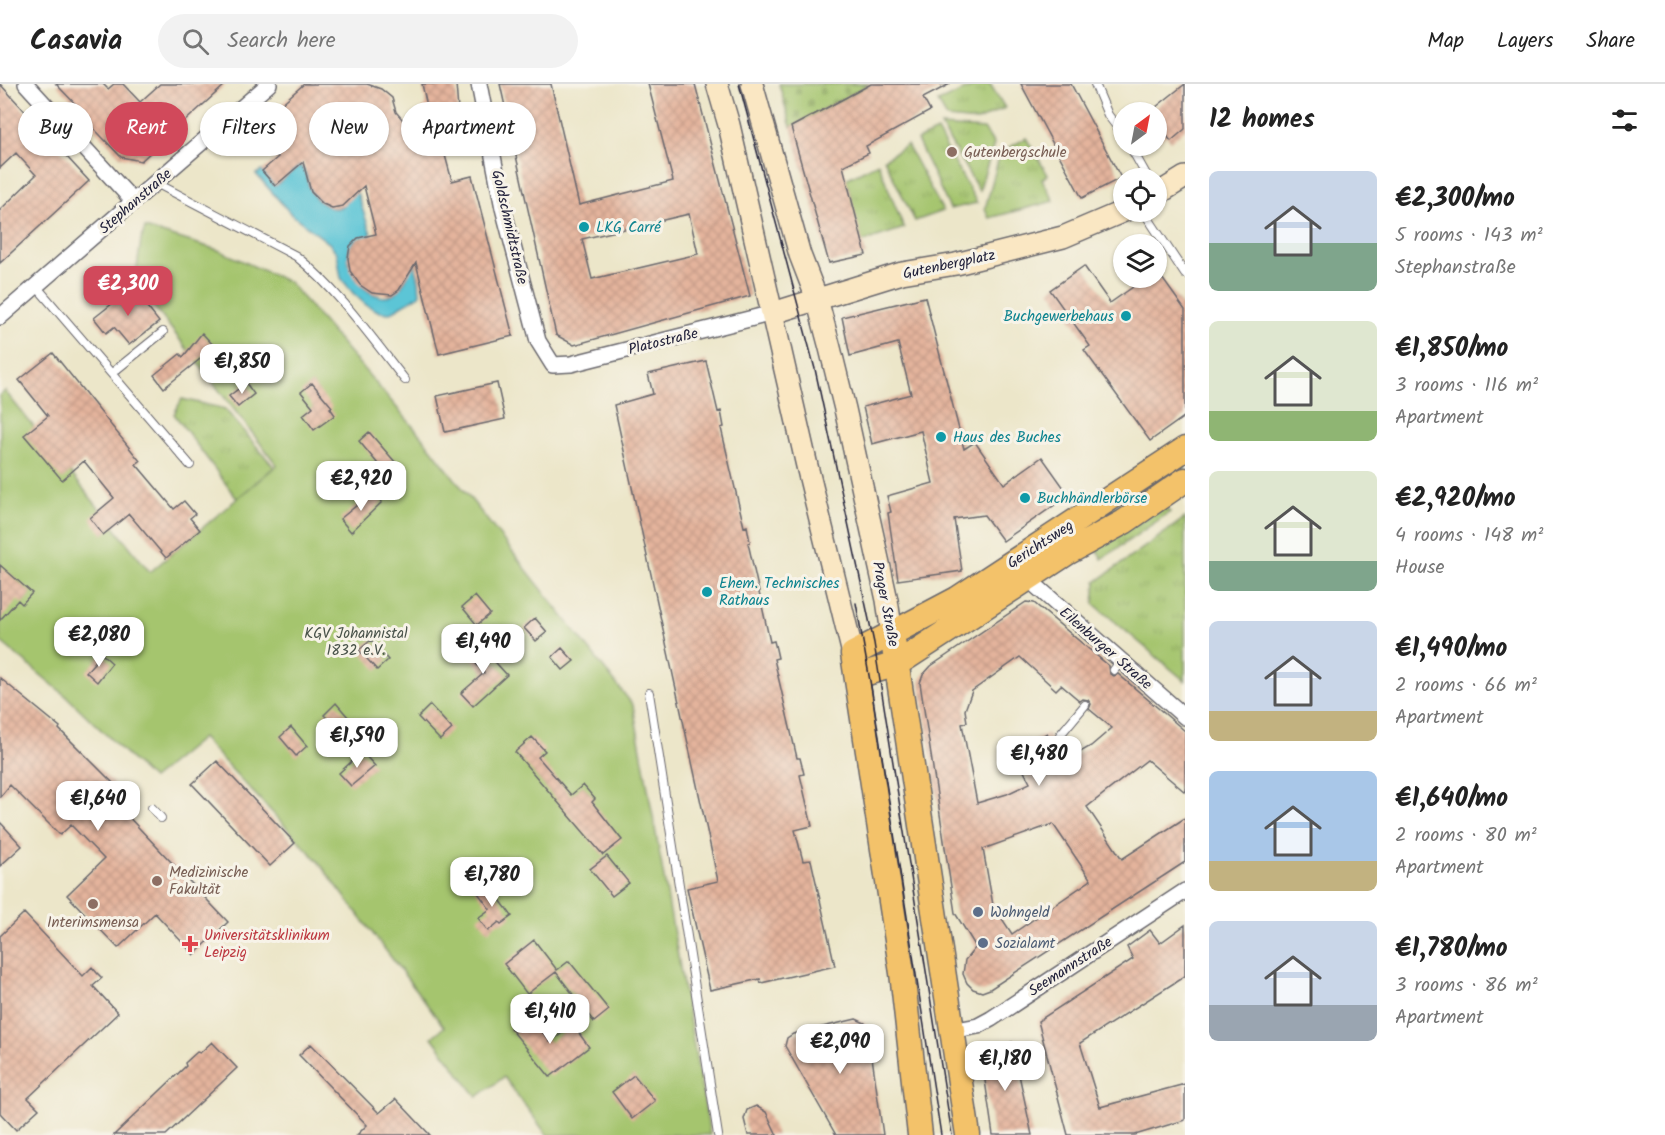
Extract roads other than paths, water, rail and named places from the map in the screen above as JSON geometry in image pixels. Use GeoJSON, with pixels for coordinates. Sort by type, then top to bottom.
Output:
{"type":"FeatureCollection","features":[{"type":"Feature","properties":{"kind":"main road"},"geometry":{"type":"LineString","coordinates":[[717,84],[855,665],[902,973],[920,1135]]}},
{"type":"Feature","properties":{"kind":"main road","name":"Prager Straße"},"geometry":{"type":"LineString","coordinates":[[752,84],[800,255],[817,299],[845,409],[887,600],[968,1135]]}},
{"type":"Feature","properties":{"kind":"main road"},"geometry":{"type":"LineString","coordinates":[[1167,188],[1185,177]]}},
{"type":"Feature","properties":{"kind":"main road","name":"Gutenbergplatz"},"geometry":{"type":"LineString","coordinates":[[773,313],[902,273],[956,264],[1063,237],[1113,216]]}},
{"type":"Feature","properties":{"kind":"main road","name":"Gerichtsweg"},"geometry":{"type":"LineString","coordinates":[[855,665],[897,664],[1185,449]]}},
{"type":"Feature","properties":{"kind":"main road","name":"Gerichtsweg"},"geometry":{"type":"LineString","coordinates":[[855,665],[892,634],[957,599],[1022,569],[1067,553],[1124,522],[1185,480]]}},
{"type":"Feature","properties":{"kind":"street"},"geometry":{"type":"LineString","coordinates":[[26,84],[133,201]]}},
{"type":"Feature","properties":{"kind":"street","name":"Stephanstraße"},"geometry":{"type":"LineString","coordinates":[[0,317],[269,84]]}},
{"type":"Feature","properties":{"kind":"street","name":"Goldschmidtstraße"},"geometry":{"type":"LineString","coordinates":[[479,84],[503,208],[535,330],[538,341],[553,365]]}},
{"type":"Feature","properties":{"kind":"street","name":"Platostraße"},"geometry":{"type":"LineString","coordinates":[[553,365],[571,364],[773,313]]}},
{"type":"Feature","properties":{"kind":"street","name":"Eilenburger Straße"},"geometry":{"type":"LineString","coordinates":[[1022,569],[1117,666],[1185,717]]}},
{"type":"Feature","properties":{"kind":"street","name":"Seemannstraße"},"geometry":{"type":"LineString","coordinates":[[951,1031],[978,1026],[992,1019],[1185,891]]}},
{"type":"Feature","properties":{"kind":"lane"},"geometry":{"type":"LineString","coordinates":[[1095,84],[1113,122]]}},
{"type":"Feature","properties":{"kind":"lane"},"geometry":{"type":"LineString","coordinates":[[156,183],[296,256],[312,270],[363,326],[405,380]]}},
{"type":"Feature","properties":{"kind":"lane"},"geometry":{"type":"LineString","coordinates":[[1151,222],[1185,274]]}},
{"type":"Feature","properties":{"kind":"lane"},"geometry":{"type":"LineString","coordinates":[[36,286],[190,465]]}},
{"type":"Feature","properties":{"kind":"lane"},"geometry":{"type":"LineString","coordinates":[[112,373],[163,332]]}},
{"type":"Feature","properties":{"kind":"lane"},"geometry":{"type":"LineString","coordinates":[[649,693],[718,1135]]}},
{"type":"Feature","properties":{"kind":"lane"},"geometry":{"type":"LineString","coordinates":[[1060,735],[1085,705]]}},
{"type":"Feature","properties":{"kind":"lane"},"geometry":{"type":"LineString","coordinates":[[152,808],[161,818]]}},
{"type":"Feature","properties":{"kind":"water"},"geometry":{"type":"Polygon","coordinates":[[[300,165],[314,195],[322,203],[332,208],[342,207],[346,203],[354,184],[372,237],[354,241],[349,252],[349,263],[360,284],[369,292],[379,296],[389,296],[398,291],[414,262],[420,295],[390,313],[380,312],[366,305],[353,293],[341,278],[337,253],[330,244],[291,214],[256,174],[262,171],[275,186],[300,165]]]}},
{"type":"Feature","properties":{"kind":"tram line"},"geometry":{"type":"LineString","coordinates":[[739,84],[815,369],[874,643],[952,1135]]}},
{"type":"Feature","properties":{"kind":"tram line"},"geometry":{"type":"LineString","coordinates":[[856,603],[941,1135]]}},
{"type":"Feature","properties":{"kind":"place","name":"Gutenbergschule"},"geometry":{"type":"Point","coordinates":[952,152]}},
{"type":"Feature","properties":{"kind":"place","name":"LKG Carré"},"geometry":{"type":"Point","coordinates":[584,227]}},
{"type":"Feature","properties":{"kind":"place","name":"Buchgewerbehaus"},"geometry":{"type":"Point","coordinates":[1126,316]}},
{"type":"Feature","properties":{"kind":"place","name":"Haus des Buches"},"geometry":{"type":"Point","coordinates":[941,437]}},
{"type":"Feature","properties":{"kind":"place","name":"Buchhändlerbörse"},"geometry":{"type":"Point","coordinates":[1025,498]}},
{"type":"Feature","properties":{"kind":"place","name":"Ehem. Technisches Rathaus"},"geometry":{"type":"Point","coordinates":[707,592]}},
{"type":"Feature","properties":{"kind":"place","name":"Medizinische Fakultät"},"geometry":{"type":"Point","coordinates":[157,881]}},
{"type":"Feature","properties":{"kind":"place","name":"Interimsmensa"},"geometry":{"type":"Point","coordinates":[93,904]}},
{"type":"Feature","properties":{"kind":"place","name":"Wohngeld"},"geometry":{"type":"Point","coordinates":[978,912]}},
{"type":"Feature","properties":{"kind":"place","name":"Sozialamt"},"geometry":{"type":"Point","coordinates":[983,943]}},
{"type":"Feature","properties":{"kind":"place","name":"Universitätsklinikum Leipzig"},"geometry":{"type":"Point","coordinates":[190,944]}},
{"type":"Feature","properties":{"kind":"park label","name":"KGV Johannistal 1832 e.V."},"geometry":{"type":"Point","coordinates":[356,642]}}]}
